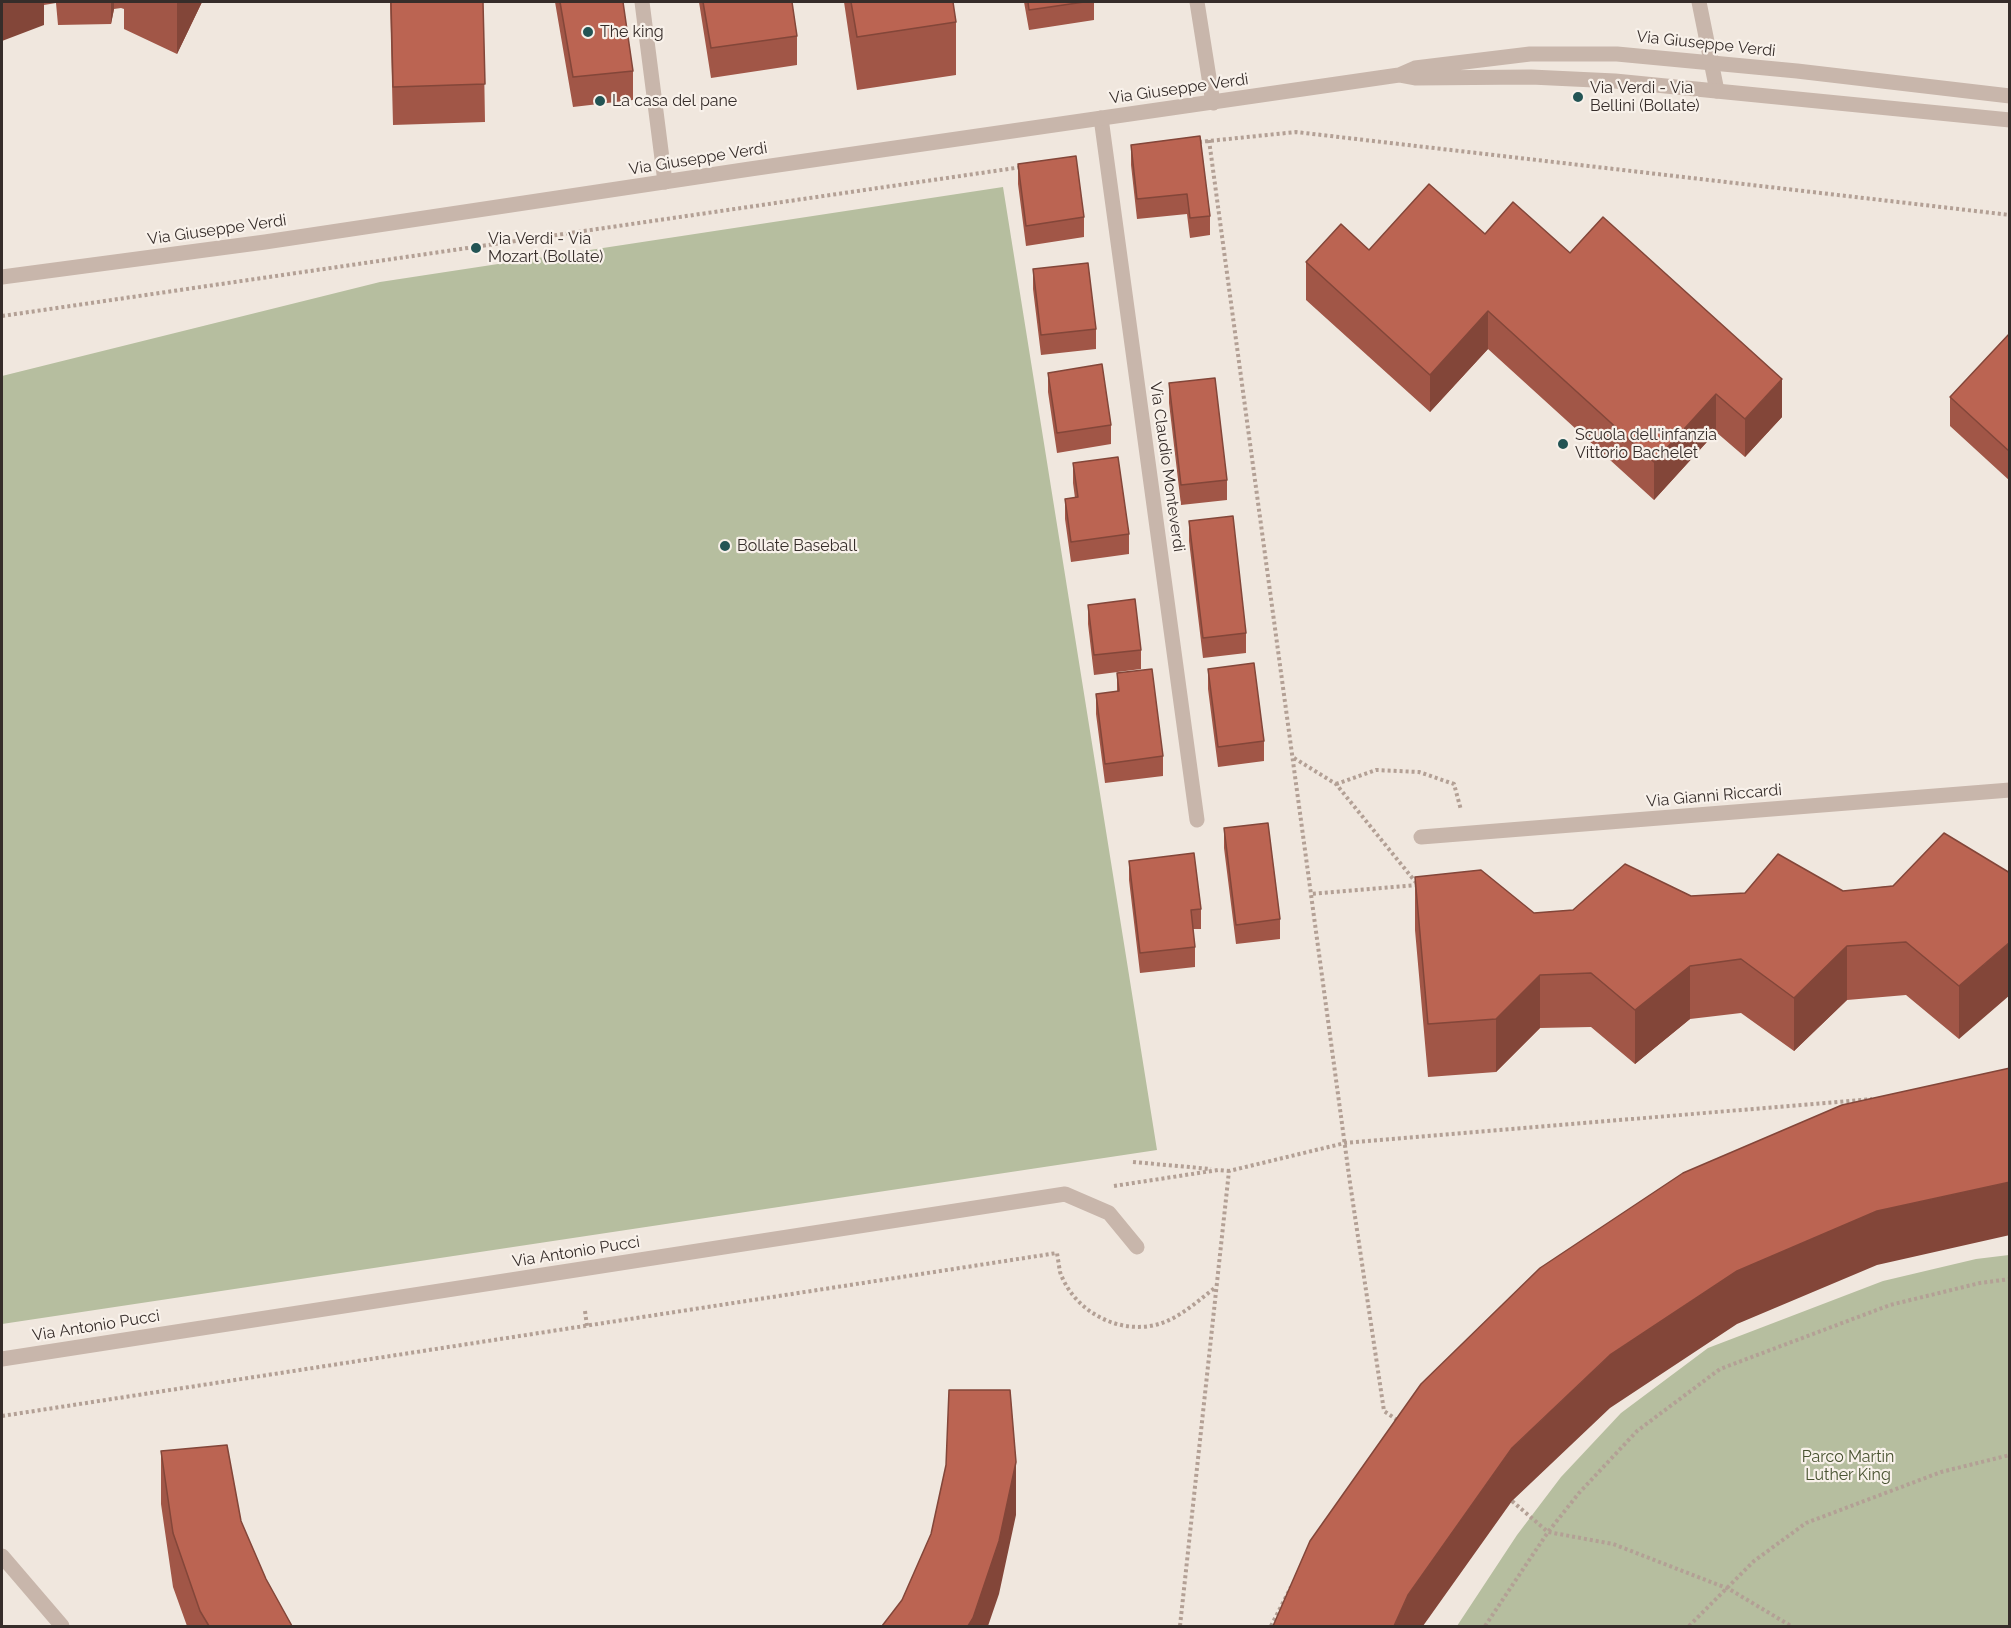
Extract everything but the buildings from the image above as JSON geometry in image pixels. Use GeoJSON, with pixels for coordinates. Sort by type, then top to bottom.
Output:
{"type":"FeatureCollection","features":[{"type":"Feature","properties":{"kind":"street"},"geometry":{"type":"LineString","coordinates":[[642,2],[665,182]]}},
{"type":"Feature","properties":{"kind":"street"},"geometry":{"type":"LineString","coordinates":[[1197,2],[1213,102]]}},
{"type":"Feature","properties":{"kind":"street"},"geometry":{"type":"LineString","coordinates":[[1699,2],[1717,91]]}},
{"type":"Feature","properties":{"kind":"street","name":"Via Giuseppe Verdi"},"geometry":{"type":"LineString","coordinates":[[2,278],[265,242],[1399,75],[1415,68],[1530,54],[1617,54],[1712,62],[2010,96]]}},
{"type":"Feature","properties":{"kind":"street","name":"Via Giuseppe Verdi"},"geometry":{"type":"LineString","coordinates":[[1399,75],[1415,78],[1579,79],[2010,120]]}},
{"type":"Feature","properties":{"kind":"street","name":"Via Claudio Monteverdi"},"geometry":{"type":"LineString","coordinates":[[1101,118],[1197,820]]}},
{"type":"Feature","properties":{"kind":"street","name":"Via Gianni Riccardi"},"geometry":{"type":"LineString","coordinates":[[1421,837],[2010,790]]}},
{"type":"Feature","properties":{"kind":"street","name":"Via Antonio Pucci"},"geometry":{"type":"LineString","coordinates":[[2,1359],[1065,1194],[1109,1213],[1137,1247]]}},
{"type":"Feature","properties":{"kind":"street"},"geometry":{"type":"LineString","coordinates":[[2,1556],[62,1626]]}},
{"type":"Feature","properties":{"kind":"path"},"geometry":{"type":"LineString","coordinates":[[1198,142],[1296,132],[1346,136],[2010,216]]}},
{"type":"Feature","properties":{"kind":"path"},"geometry":{"type":"LineString","coordinates":[[1209,140],[1345,1143],[1384,1411],[1404,1424]]}},
{"type":"Feature","properties":{"kind":"path"},"geometry":{"type":"LineString","coordinates":[[2,316],[1028,167]]}},
{"type":"Feature","properties":{"kind":"path"},"geometry":{"type":"LineString","coordinates":[[1293,758],[1336,783],[1418,885],[1311,894]]}},
{"type":"Feature","properties":{"kind":"path"},"geometry":{"type":"LineString","coordinates":[[1336,783],[1376,770],[1419,772],[1454,784],[1467,833]]}},
{"type":"Feature","properties":{"kind":"path"},"geometry":{"type":"LineString","coordinates":[[1133,1162],[1229,1171],[1345,1143],[1879,1098]]}},
{"type":"Feature","properties":{"kind":"path"},"geometry":{"type":"LineString","coordinates":[[1112,1186],[1218,1170]]}},
{"type":"Feature","properties":{"kind":"path"},"geometry":{"type":"LineString","coordinates":[[1180,1626],[1229,1171]]}},
{"type":"Feature","properties":{"kind":"path"},"geometry":{"type":"LineString","coordinates":[[2,1416],[1057,1253],[1060,1271],[1078,1302],[1108,1322],[1126,1326],[1144,1327],[1178,1316],[1216,1287]]}},
{"type":"Feature","properties":{"kind":"path"},"geometry":{"type":"LineString","coordinates":[[1485,1626],[1548,1532],[1579,1493],[1637,1431],[1720,1369],[1890,1305],[1980,1283],[2010,1279]]}},
{"type":"Feature","properties":{"kind":"path"},"geometry":{"type":"LineString","coordinates":[[585,1311],[587,1326]]}},
{"type":"Feature","properties":{"kind":"path"},"geometry":{"type":"LineString","coordinates":[[1689,1626],[1729,1589],[1754,1561],[1806,1523],[1941,1472],[2010,1455]]}},
{"type":"Feature","properties":{"kind":"path"},"geometry":{"type":"LineString","coordinates":[[1512,1501],[1548,1532],[1613,1544],[1729,1589],[1791,1626]]}},
{"type":"Feature","properties":{"kind":"path"},"geometry":{"type":"LineString","coordinates":[[1271,1626],[1296,1579]]}},
{"type":"Feature","properties":{"kind":"green space"},"geometry":{"type":"Polygon","coordinates":[[[1003,187],[1157,1150],[2,1324],[2,376],[380,282],[1003,187]]]}},
{"type":"Feature","properties":{"kind":"green space","name":"Parco Martin Luther King"},"geometry":{"type":"Polygon","coordinates":[[[2009,1255],[2009,1626],[1457,1626],[1517,1535],[1561,1477],[1621,1413],[1708,1348],[1883,1281],[1976,1259],[2009,1255]]]}},
{"type":"Feature","properties":{"kind":"place","name":"The king"},"geometry":{"type":"Point","coordinates":[588,32]}},
{"type":"Feature","properties":{"kind":"place","name":"Via Verdi - Via Bellini (Bollate)"},"geometry":{"type":"Point","coordinates":[1578,97]}},
{"type":"Feature","properties":{"kind":"place","name":"La casa del pane"},"geometry":{"type":"Point","coordinates":[600,101]}},
{"type":"Feature","properties":{"kind":"place","name":"Via Verdi - Via Mozart (Bollate)"},"geometry":{"type":"Point","coordinates":[476,248]}},
{"type":"Feature","properties":{"kind":"place","name":"Scuola dell'infanzia Vittorio Bachelet"},"geometry":{"type":"Point","coordinates":[1563,444]}},
{"type":"Feature","properties":{"kind":"place","name":"Bollate Baseball"},"geometry":{"type":"Point","coordinates":[725,546]}}]}
